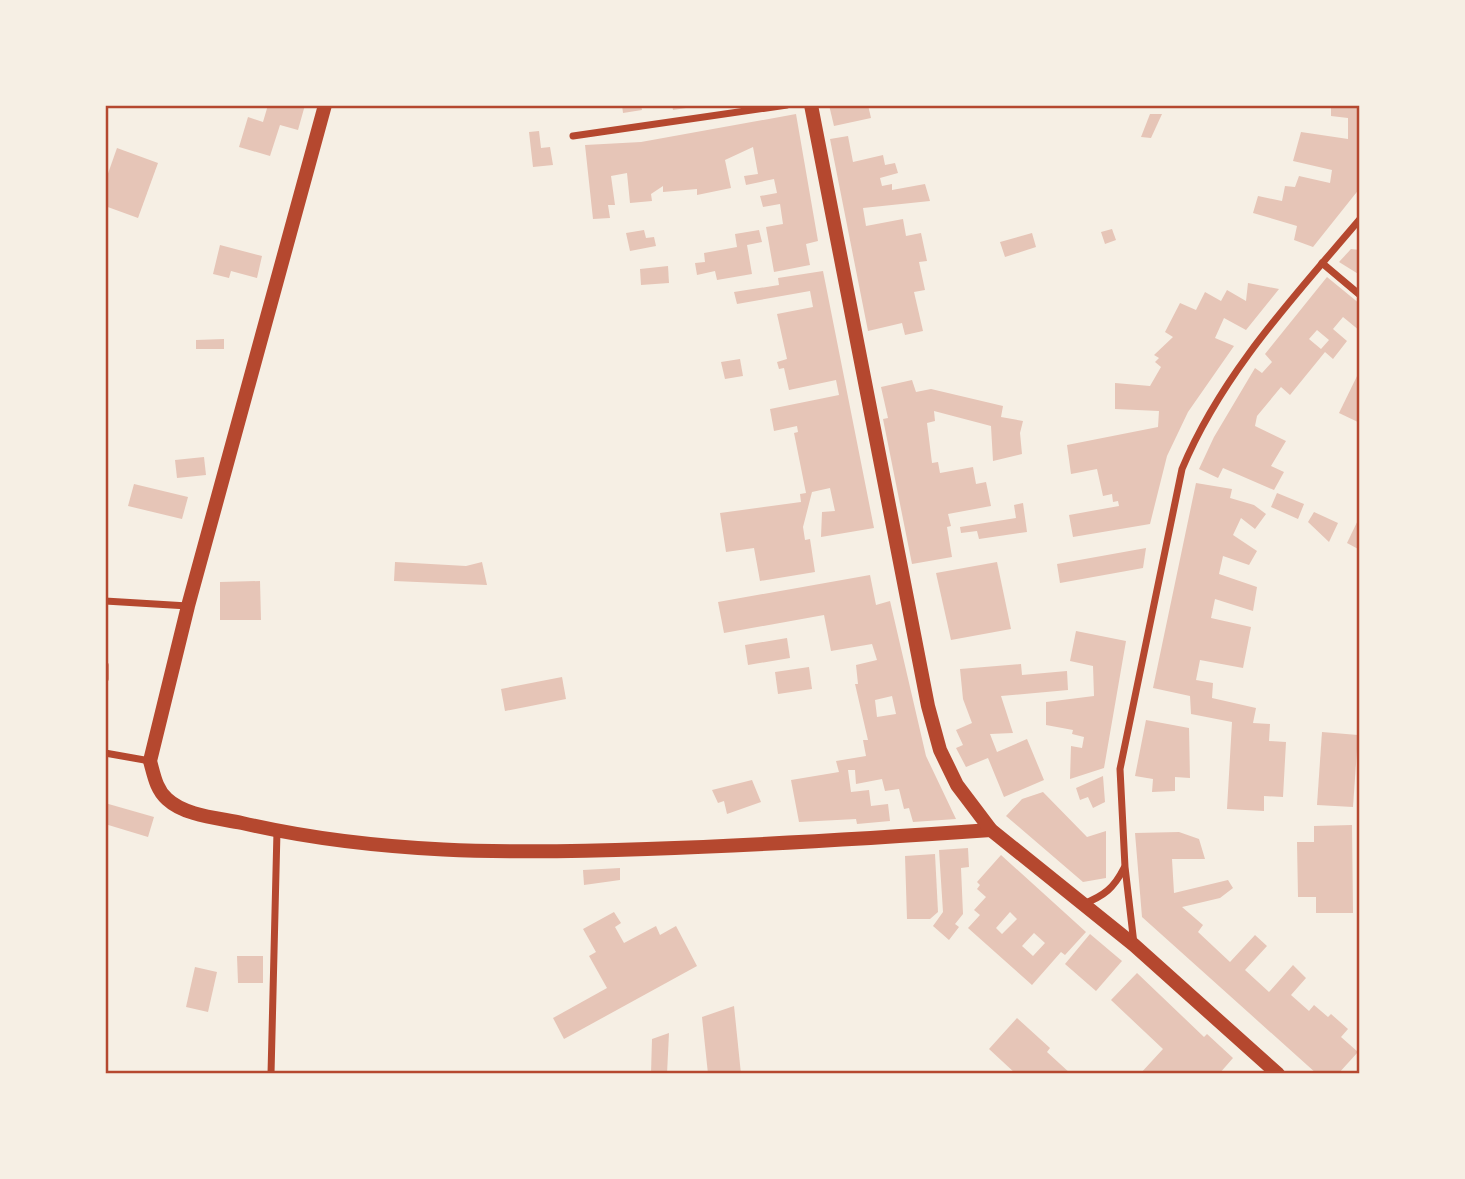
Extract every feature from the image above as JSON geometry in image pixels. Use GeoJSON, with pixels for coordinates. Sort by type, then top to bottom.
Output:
{"type":"FeatureCollection","features":[{"type":"Feature","properties":{"kind":"main road"},"geometry":{"type":"LineString","coordinates":[[325,105],[188,606],[150,761],[157,787],[168,800],[185,810],[277,831],[381,847],[480,851],[568,852],[807,843],[991,830]]}},
{"type":"Feature","properties":{"kind":"main road"},"geometry":{"type":"LineString","coordinates":[[811,105],[928,706],[940,750],[957,785],[991,830],[1134,945],[1278,1074]]}},
{"type":"Feature","properties":{"kind":"street"},"geometry":{"type":"LineString","coordinates":[[573,136],[787,105]]}},
{"type":"Feature","properties":{"kind":"street"},"geometry":{"type":"LineString","coordinates":[[1134,945],[1125,867],[1120,769],[1182,469],[1198,430],[1259,337],[1360,219]]}},
{"type":"Feature","properties":{"kind":"street"},"geometry":{"type":"LineString","coordinates":[[1322,263],[1360,295]]}},
{"type":"Feature","properties":{"kind":"street"},"geometry":{"type":"LineString","coordinates":[[105,601],[188,606]]}},
{"type":"Feature","properties":{"kind":"street"},"geometry":{"type":"LineString","coordinates":[[105,665],[105,679]]}},
{"type":"Feature","properties":{"kind":"street"},"geometry":{"type":"LineString","coordinates":[[105,752],[150,761]]}},
{"type":"Feature","properties":{"kind":"street"},"geometry":{"type":"LineString","coordinates":[[271,1074],[277,831]]}},
{"type":"Feature","properties":{"kind":"street"},"geometry":{"type":"LineString","coordinates":[[1083,904],[1104,895],[1117,882],[1125,867]]}},
{"type":"Feature","properties":{"kind":"building"},"geometry":{"type":"Polygon","coordinates":[[[268,105],[305,105],[298,130],[280,125],[270,156],[239,147],[248,117],[263,122],[268,105]]]}},
{"type":"Feature","properties":{"kind":"building"},"geometry":{"type":"Polygon","coordinates":[[[622,105],[641,105],[642,110],[623,113],[622,105]]]}},
{"type":"Feature","properties":{"kind":"building"},"geometry":{"type":"Polygon","coordinates":[[[672,105],[685,105],[686,108],[673,110],[672,105]]]}},
{"type":"Feature","properties":{"kind":"building"},"geometry":{"type":"Polygon","coordinates":[[[829,105],[868,105],[871,118],[834,126],[829,105]]]}},
{"type":"Feature","properties":{"kind":"building"},"geometry":{"type":"Polygon","coordinates":[[[1331,105],[1360,105],[1360,188],[1313,247],[1294,240],[1297,226],[1253,213],[1258,196],[1282,201],[1285,186],[1295,187],[1299,176],[1330,183],[1332,170],[1293,161],[1301,132],[1348,139],[1348,118],[1331,116],[1331,105]]]}},
{"type":"Feature","properties":{"kind":"building"},"geometry":{"type":"Polygon","coordinates":[[[796,114],[818,241],[806,244],[810,265],[774,272],[766,227],[783,224],[780,204],[763,207],[760,196],[777,193],[774,179],[746,185],[744,176],[758,174],[753,147],[725,160],[731,188],[697,195],[697,189],[663,192],[663,186],[651,194],[652,201],[630,203],[627,173],[611,176],[615,205],[608,205],[610,218],[593,219],[585,145],[641,142],[796,114]]]}},
{"type":"Feature","properties":{"kind":"building"},"geometry":{"type":"Polygon","coordinates":[[[1150,114],[1162,114],[1151,138],[1141,137],[1150,114]]]}},
{"type":"Feature","properties":{"kind":"building"},"geometry":{"type":"Polygon","coordinates":[[[539,131],[541,148],[550,147],[553,165],[533,167],[529,132],[539,131]]]}},
{"type":"Feature","properties":{"kind":"building"},"geometry":{"type":"Polygon","coordinates":[[[848,136],[853,162],[883,155],[885,165],[895,163],[898,173],[880,178],[882,186],[892,184],[892,190],[925,184],[930,201],[863,208],[866,226],[903,219],[906,236],[921,233],[927,261],[919,262],[925,290],[914,292],[923,331],[905,335],[902,323],[868,331],[830,139],[848,136]]]}},
{"type":"Feature","properties":{"kind":"building"},"geometry":{"type":"Polygon","coordinates":[[[117,148],[158,163],[138,218],[105,206],[105,182],[117,148]]]}},
{"type":"Feature","properties":{"kind":"building"},"geometry":{"type":"Polygon","coordinates":[[[1112,229],[1116,240],[1105,244],[1101,232],[1112,229]]]}},
{"type":"Feature","properties":{"kind":"building"},"geometry":{"type":"Polygon","coordinates":[[[644,230],[646,238],[654,237],[656,246],[630,251],[626,233],[644,230]]]}},
{"type":"Feature","properties":{"kind":"building"},"geometry":{"type":"Polygon","coordinates":[[[759,230],[762,242],[747,245],[752,274],[717,280],[715,271],[697,275],[695,263],[705,262],[704,253],[737,247],[735,234],[759,230]]]}},
{"type":"Feature","properties":{"kind":"building"},"geometry":{"type":"Polygon","coordinates":[[[1032,233],[1036,247],[1005,257],[1000,242],[1032,233]]]}},
{"type":"Feature","properties":{"kind":"building"},"geometry":{"type":"Polygon","coordinates":[[[220,245],[262,256],[257,278],[231,271],[229,278],[213,274],[220,245]]]}},
{"type":"Feature","properties":{"kind":"building"},"geometry":{"type":"Polygon","coordinates":[[[1351,249],[1360,250],[1360,275],[1339,262],[1351,249]]]}},
{"type":"Feature","properties":{"kind":"building"},"geometry":{"type":"Polygon","coordinates":[[[668,266],[669,283],[641,285],[640,269],[668,266]]]}},
{"type":"Feature","properties":{"kind":"building"},"geometry":{"type":"Polygon","coordinates":[[[823,271],[874,528],[821,537],[822,512],[835,511],[830,488],[812,492],[803,527],[805,540],[810,539],[815,572],[760,581],[754,548],[726,552],[720,513],[801,502],[800,494],[806,493],[794,433],[798,432],[797,426],[774,431],[770,409],[839,395],[836,380],[789,390],[784,368],[779,369],[777,362],[787,359],[777,314],[813,307],[810,291],[737,304],[734,292],[779,285],[778,278],[823,271]]]}},
{"type":"Feature","properties":{"kind":"building"},"geometry":{"type":"Polygon","coordinates":[[[1327,277],[1360,304],[1360,331],[1343,317],[1333,329],[1347,341],[1333,359],[1325,352],[1290,395],[1281,387],[1257,416],[1255,426],[1286,441],[1271,466],[1284,472],[1274,490],[1223,468],[1218,478],[1199,469],[1214,437],[1255,368],[1262,373],[1272,362],[1265,354],[1327,277]],[[1317,330],[1309,339],[1321,349],[1329,340],[1317,330]]]}},
{"type":"Feature","properties":{"kind":"building"},"geometry":{"type":"Polygon","coordinates":[[[1248,283],[1279,289],[1246,330],[1224,318],[1215,338],[1234,346],[1188,412],[1167,456],[1150,524],[1073,537],[1069,515],[1119,506],[1118,501],[1113,502],[1112,494],[1103,496],[1097,469],[1071,474],[1067,445],[1158,427],[1159,411],[1115,409],[1115,383],[1150,386],[1161,367],[1155,362],[1159,358],[1154,355],[1173,337],[1165,332],[1180,303],[1196,310],[1205,292],[1221,301],[1227,290],[1246,301],[1248,283]]]}},
{"type":"Feature","properties":{"kind":"building"},"geometry":{"type":"Polygon","coordinates":[[[224,339],[224,349],[196,349],[196,340],[224,339]]]}},
{"type":"Feature","properties":{"kind":"building"},"geometry":{"type":"Polygon","coordinates":[[[740,359],[743,376],[725,379],[721,362],[740,359]]]}},
{"type":"Feature","properties":{"kind":"building"},"geometry":{"type":"Polygon","coordinates":[[[1360,370],[1360,423],[1339,413],[1360,370]]]}},
{"type":"Feature","properties":{"kind":"building"},"geometry":{"type":"Polygon","coordinates":[[[912,380],[916,392],[931,389],[1003,406],[1001,417],[1023,421],[1020,433],[1022,454],[993,461],[991,426],[934,411],[935,421],[927,423],[932,463],[938,462],[940,473],[973,467],[976,484],[986,482],[991,506],[948,514],[951,526],[947,527],[952,557],[912,564],[883,419],[888,418],[881,387],[912,380]]]}},
{"type":"Feature","properties":{"kind":"building"},"geometry":{"type":"Polygon","coordinates":[[[204,457],[206,475],[177,478],[175,460],[204,457]]]}},
{"type":"Feature","properties":{"kind":"building"},"geometry":{"type":"Polygon","coordinates":[[[1196,483],[1232,489],[1230,498],[1254,505],[1266,514],[1255,529],[1241,518],[1233,535],[1257,551],[1249,565],[1223,556],[1219,574],[1257,587],[1253,611],[1215,599],[1211,618],[1251,627],[1243,668],[1200,660],[1196,680],[1213,683],[1212,698],[1256,708],[1253,723],[1270,724],[1269,741],[1286,742],[1283,797],[1264,796],[1264,811],[1227,809],[1232,722],[1191,714],[1190,696],[1153,688],[1196,483]]]}},
{"type":"Feature","properties":{"kind":"building"},"geometry":{"type":"Polygon","coordinates":[[[134,484],[188,497],[182,519],[128,506],[134,484]]]}},
{"type":"Feature","properties":{"kind":"building"},"geometry":{"type":"Polygon","coordinates":[[[1277,493],[1304,504],[1298,519],[1271,507],[1277,493]]]}},
{"type":"Feature","properties":{"kind":"building"},"geometry":{"type":"Polygon","coordinates":[[[1023,503],[1027,532],[979,539],[977,531],[961,533],[960,527],[1016,518],[1014,505],[1023,503]]]}},
{"type":"Feature","properties":{"kind":"building"},"geometry":{"type":"Polygon","coordinates":[[[1314,512],[1338,523],[1329,542],[1308,522],[1314,512]]]}},
{"type":"Feature","properties":{"kind":"building"},"geometry":{"type":"Polygon","coordinates":[[[1360,516],[1360,550],[1347,543],[1360,516]]]}},
{"type":"Feature","properties":{"kind":"building"},"geometry":{"type":"Polygon","coordinates":[[[1146,548],[1143,568],[1060,583],[1057,564],[1146,548]]]}},
{"type":"Feature","properties":{"kind":"building"},"geometry":{"type":"Polygon","coordinates":[[[395,562],[466,566],[482,562],[487,585],[394,581],[395,562]]]}},
{"type":"Feature","properties":{"kind":"building"},"geometry":{"type":"Polygon","coordinates":[[[997,562],[1011,629],[951,640],[936,573],[997,562]]]}},
{"type":"Feature","properties":{"kind":"building"},"geometry":{"type":"Polygon","coordinates":[[[870,575],[876,605],[890,601],[926,756],[956,819],[913,822],[909,808],[904,809],[899,789],[885,791],[882,779],[856,784],[855,770],[848,770],[851,792],[869,790],[871,806],[888,804],[890,821],[857,824],[856,819],[799,822],[791,780],[839,772],[836,761],[866,756],[863,740],[868,740],[855,684],[858,684],[856,665],[877,660],[872,644],[831,651],[824,615],[724,633],[718,602],[870,575]],[[892,696],[875,700],[877,717],[896,714],[892,696]]]}},
{"type":"Feature","properties":{"kind":"building"},"geometry":{"type":"Polygon","coordinates":[[[260,581],[261,620],[220,620],[220,582],[260,581]]]}},
{"type":"Feature","properties":{"kind":"building"},"geometry":{"type":"Polygon","coordinates":[[[1076,631],[1126,641],[1104,768],[1070,779],[1071,746],[1082,748],[1084,737],[1072,734],[1073,730],[1046,725],[1046,702],[1094,696],[1093,666],[1070,661],[1076,631]]]}},
{"type":"Feature","properties":{"kind":"building"},"geometry":{"type":"Polygon","coordinates":[[[787,638],[790,658],[748,665],[745,645],[787,638]]]}},
{"type":"Feature","properties":{"kind":"building"},"geometry":{"type":"Polygon","coordinates":[[[1021,664],[1022,675],[1067,671],[1068,690],[1001,696],[1013,733],[990,734],[997,752],[1027,739],[1044,780],[1004,797],[988,758],[966,767],[956,748],[963,745],[956,730],[972,723],[963,699],[960,669],[1021,664]]]}},
{"type":"Feature","properties":{"kind":"building"},"geometry":{"type":"Polygon","coordinates":[[[809,667],[812,689],[778,694],[775,672],[809,667]]]}},
{"type":"Feature","properties":{"kind":"building"},"geometry":{"type":"Polygon","coordinates":[[[562,677],[566,699],[505,711],[501,689],[562,677]]]}},
{"type":"Feature","properties":{"kind":"building"},"geometry":{"type":"Polygon","coordinates":[[[1146,720],[1189,728],[1190,778],[1175,777],[1175,791],[1152,792],[1153,779],[1135,776],[1146,720]]]}},
{"type":"Feature","properties":{"kind":"building"},"geometry":{"type":"Polygon","coordinates":[[[1322,732],[1358,735],[1353,807],[1317,805],[1322,732]]]}},
{"type":"Feature","properties":{"kind":"building"},"geometry":{"type":"Polygon","coordinates":[[[1103,776],[1105,802],[1093,808],[1088,797],[1080,800],[1076,788],[1103,776]]]}},
{"type":"Feature","properties":{"kind":"building"},"geometry":{"type":"Polygon","coordinates":[[[752,780],[761,802],[727,814],[724,801],[718,803],[712,790],[752,780]]]}},
{"type":"Feature","properties":{"kind":"building"},"geometry":{"type":"Polygon","coordinates":[[[1043,792],[1087,837],[1106,831],[1106,878],[1083,882],[1006,816],[1022,799],[1043,792]]]}},
{"type":"Feature","properties":{"kind":"building"},"geometry":{"type":"Polygon","coordinates":[[[105,803],[154,817],[148,837],[105,824],[105,803]]]}},
{"type":"Feature","properties":{"kind":"building"},"geometry":{"type":"Polygon","coordinates":[[[1352,825],[1353,913],[1316,913],[1316,897],[1298,897],[1297,842],[1314,842],[1314,826],[1352,825]]]}},
{"type":"Feature","properties":{"kind":"building"},"geometry":{"type":"Polygon","coordinates":[[[1179,832],[1199,839],[1205,859],[1172,859],[1174,893],[1228,880],[1233,888],[1220,898],[1182,907],[1203,925],[1198,932],[1230,962],[1255,935],[1267,946],[1245,970],[1269,992],[1293,965],[1306,978],[1291,995],[1309,1011],[1314,1005],[1328,1017],[1331,1014],[1348,1029],[1341,1037],[1358,1052],[1338,1074],[1317,1074],[1142,917],[1135,833],[1179,832]]]}},
{"type":"Feature","properties":{"kind":"building"},"geometry":{"type":"Polygon","coordinates":[[[968,848],[969,867],[961,868],[963,914],[955,924],[959,927],[949,940],[933,926],[943,912],[939,850],[968,848]]]}},
{"type":"Feature","properties":{"kind":"building"},"geometry":{"type":"Polygon","coordinates":[[[935,854],[938,912],[930,919],[907,919],[905,856],[935,854]]]}},
{"type":"Feature","properties":{"kind":"building"},"geometry":{"type":"Polygon","coordinates":[[[1001,855],[1086,932],[1065,955],[1061,952],[1032,985],[968,928],[980,915],[974,910],[986,897],[977,889],[980,885],[977,882],[1001,855]],[[1010,912],[996,928],[1002,934],[1017,919],[1010,912]],[[1034,933],[1022,946],[1033,956],[1045,943],[1034,933]]]}},
{"type":"Feature","properties":{"kind":"building"},"geometry":{"type":"Polygon","coordinates":[[[620,868],[620,880],[584,885],[583,870],[620,868]]]}},
{"type":"Feature","properties":{"kind":"building"},"geometry":{"type":"Polygon","coordinates":[[[614,912],[621,923],[615,927],[624,943],[656,926],[660,935],[676,926],[697,966],[564,1039],[553,1018],[607,988],[589,956],[596,952],[583,929],[614,912]]]}},
{"type":"Feature","properties":{"kind":"building"},"geometry":{"type":"Polygon","coordinates":[[[1090,934],[1122,961],[1096,991],[1065,964],[1090,934]]]}},
{"type":"Feature","properties":{"kind":"building"},"geometry":{"type":"Polygon","coordinates":[[[237,956],[263,956],[263,983],[238,983],[237,956]]]}},
{"type":"Feature","properties":{"kind":"building"},"geometry":{"type":"Polygon","coordinates":[[[195,967],[217,972],[208,1012],[186,1007],[195,967]]]}},
{"type":"Feature","properties":{"kind":"building"},"geometry":{"type":"Polygon","coordinates":[[[1137,973],[1204,1037],[1207,1034],[1233,1058],[1219,1074],[1140,1074],[1163,1049],[1111,1000],[1137,973]]]}},
{"type":"Feature","properties":{"kind":"building"},"geometry":{"type":"Polygon","coordinates":[[[734,1006],[741,1074],[708,1074],[702,1017],[734,1006]]]}},
{"type":"Feature","properties":{"kind":"building"},"geometry":{"type":"Polygon","coordinates":[[[1017,1018],[1050,1048],[1047,1052],[1071,1074],[1016,1074],[989,1049],[1017,1018]]]}},
{"type":"Feature","properties":{"kind":"building"},"geometry":{"type":"Polygon","coordinates":[[[669,1033],[667,1074],[651,1074],[652,1039],[669,1033]]]}}]}
